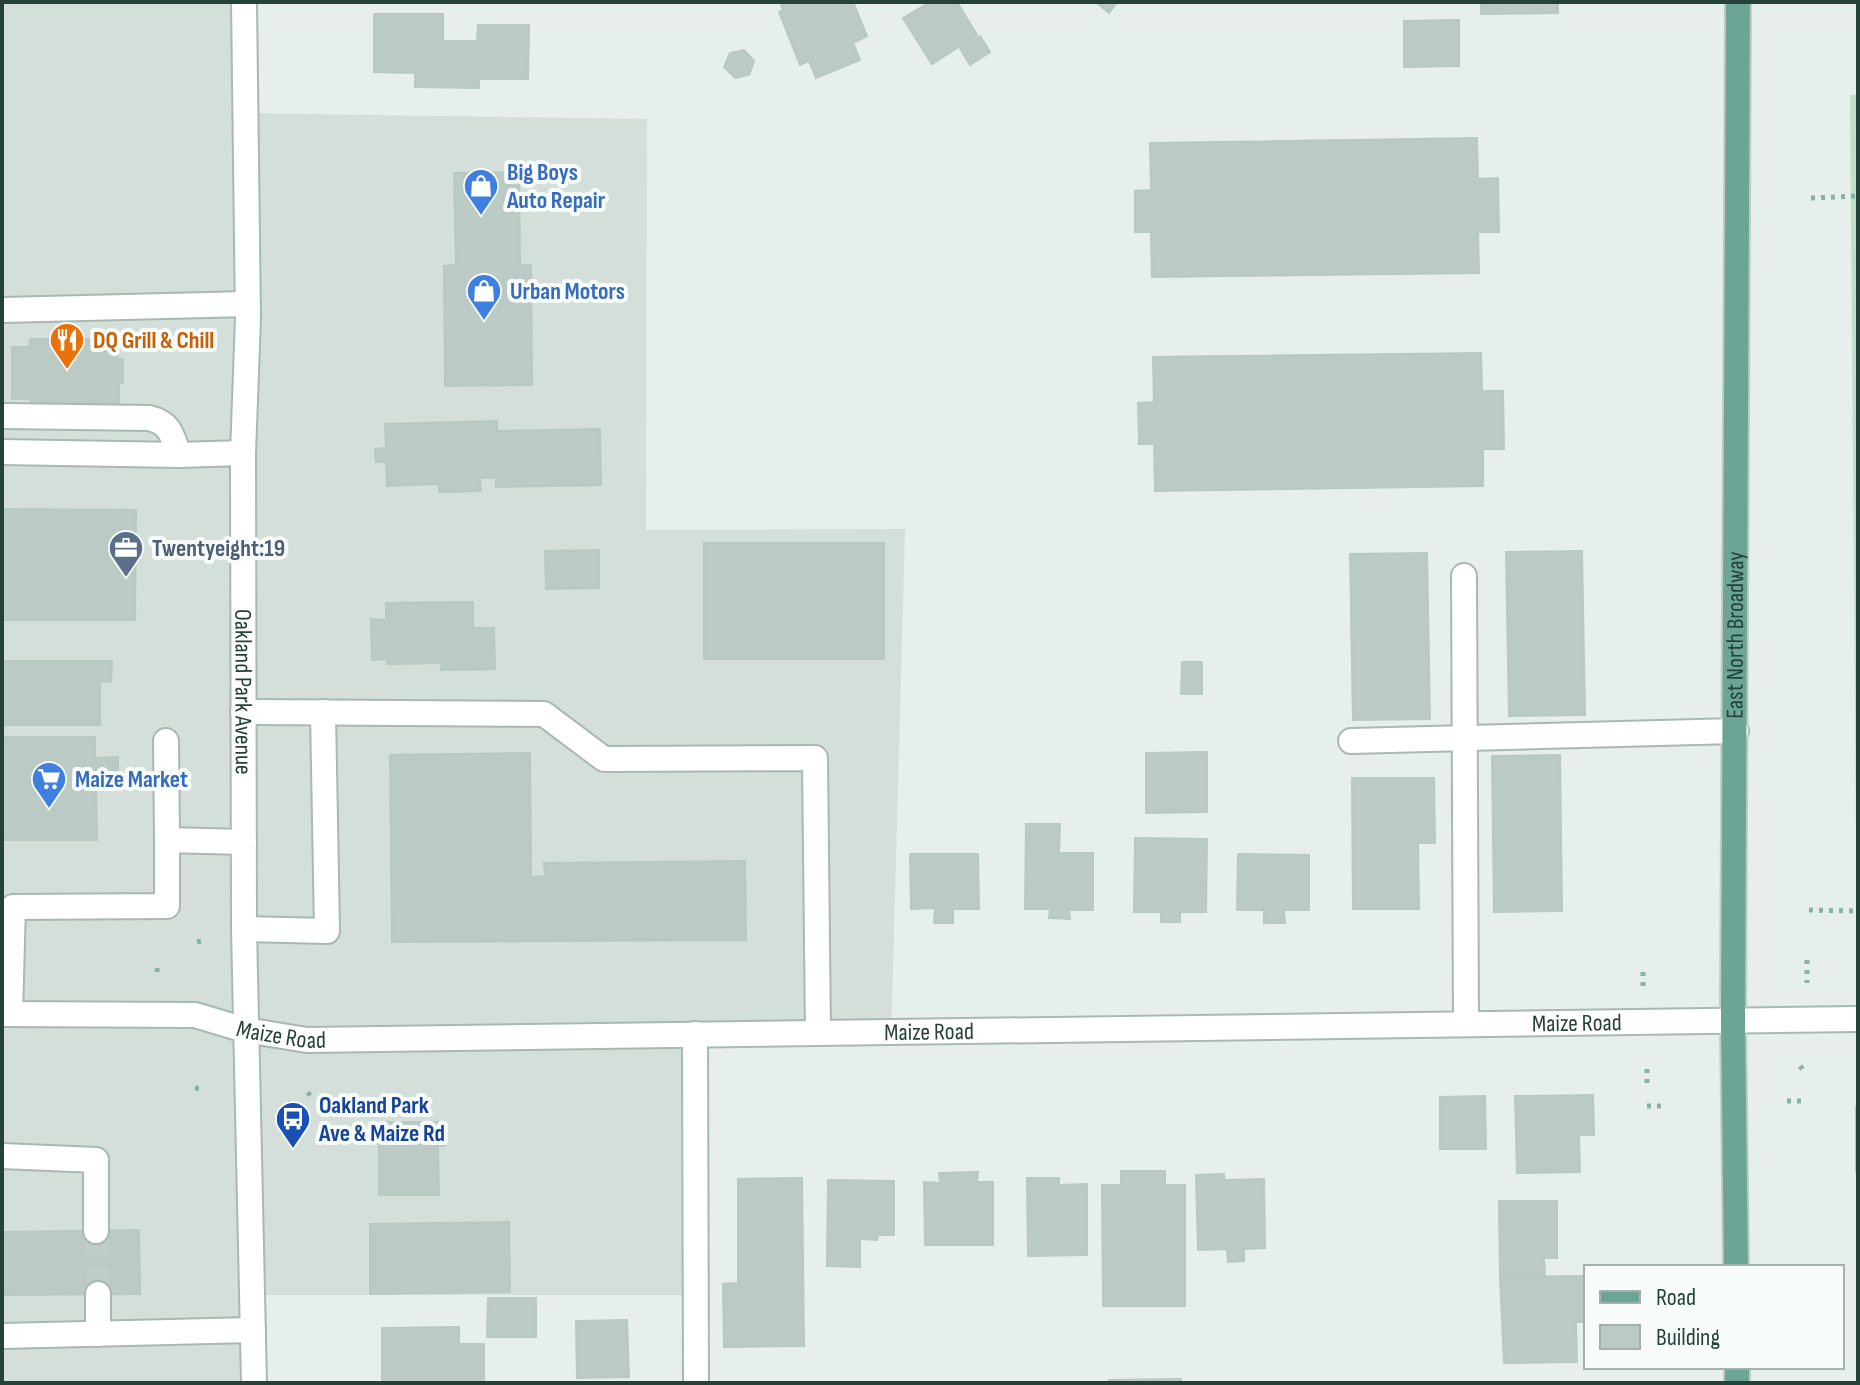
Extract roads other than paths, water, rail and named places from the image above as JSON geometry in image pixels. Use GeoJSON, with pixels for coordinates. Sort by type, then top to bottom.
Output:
{"type":"FeatureCollection","features":[{"type":"Feature","properties":{"kind":"main road","name":"East North Broadway"},"geometry":{"type":"LineString","coordinates":[[1736,1265],[1733,1021],[1738,2]]}},
{"type":"Feature","properties":{"kind":"street","name":"Oakland Park Avenue"},"geometry":{"type":"LineString","coordinates":[[244,2],[248,304],[243,453],[244,929],[254,1383]]}},
{"type":"Feature","properties":{"kind":"street"},"geometry":{"type":"LineString","coordinates":[[2,310],[248,304]]}},
{"type":"Feature","properties":{"kind":"street"},"geometry":{"type":"LineString","coordinates":[[2,322],[95,316],[105,307]]}},
{"type":"Feature","properties":{"kind":"street"},"geometry":{"type":"LineString","coordinates":[[2,416],[149,418],[162,421],[170,431],[179,455]]}},
{"type":"Feature","properties":{"kind":"street"},"geometry":{"type":"LineString","coordinates":[[2,452],[243,453]]}},
{"type":"Feature","properties":{"kind":"street"},"geometry":{"type":"LineString","coordinates":[[1464,576],[1466,1024]]}},
{"type":"Feature","properties":{"kind":"street"},"geometry":{"type":"LineString","coordinates":[[243,712],[544,714],[604,759],[815,758],[818,1033]]}},
{"type":"Feature","properties":{"kind":"street"},"geometry":{"type":"LineString","coordinates":[[244,929],[327,931],[323,712]]}},
{"type":"Feature","properties":{"kind":"street"},"geometry":{"type":"LineString","coordinates":[[1351,741],[1736,731]]}},
{"type":"Feature","properties":{"kind":"street"},"geometry":{"type":"LineString","coordinates":[[6,1014],[13,907],[167,906],[166,741]]}},
{"type":"Feature","properties":{"kind":"street"},"geometry":{"type":"LineString","coordinates":[[167,840],[244,842]]}},
{"type":"Feature","properties":{"kind":"street","name":"Maize Road"},"geometry":{"type":"LineString","coordinates":[[6,1014],[195,1015],[245,1030],[307,1040],[1858,1019]]}},
{"type":"Feature","properties":{"kind":"street"},"geometry":{"type":"LineString","coordinates":[[695,1034],[696,1383]]}},
{"type":"Feature","properties":{"kind":"street"},"geometry":{"type":"LineString","coordinates":[[2,1156],[96,1160],[96,1231]]}},
{"type":"Feature","properties":{"kind":"street"},"geometry":{"type":"LineString","coordinates":[[98,1294],[98,1334]]}},
{"type":"Feature","properties":{"kind":"street"},"geometry":{"type":"LineString","coordinates":[[2,1336],[253,1330]]}},
{"type":"Feature","properties":{"kind":"tunnel"},"geometry":{"type":"LineString","coordinates":[[96,1231],[98,1294]]}},
{"type":"Feature","properties":{"kind":"place","name":"Big Boys Auto Repair"},"geometry":{"type":"Point","coordinates":[481,217]}},
{"type":"Feature","properties":{"kind":"place","name":"Urban Motors"},"geometry":{"type":"Point","coordinates":[484,322]}},
{"type":"Feature","properties":{"kind":"place","name":"DQ Grill & Chill"},"geometry":{"type":"Point","coordinates":[67,371]}},
{"type":"Feature","properties":{"kind":"place","name":"Twentyeight:19"},"geometry":{"type":"Point","coordinates":[126,579]}},
{"type":"Feature","properties":{"kind":"place","name":"Maize Market"},"geometry":{"type":"Point","coordinates":[49,810]}},
{"type":"Feature","properties":{"kind":"place","name":"Oakland Park Ave & Maize Rd"},"geometry":{"type":"Point","coordinates":[293,1150]}}]}
